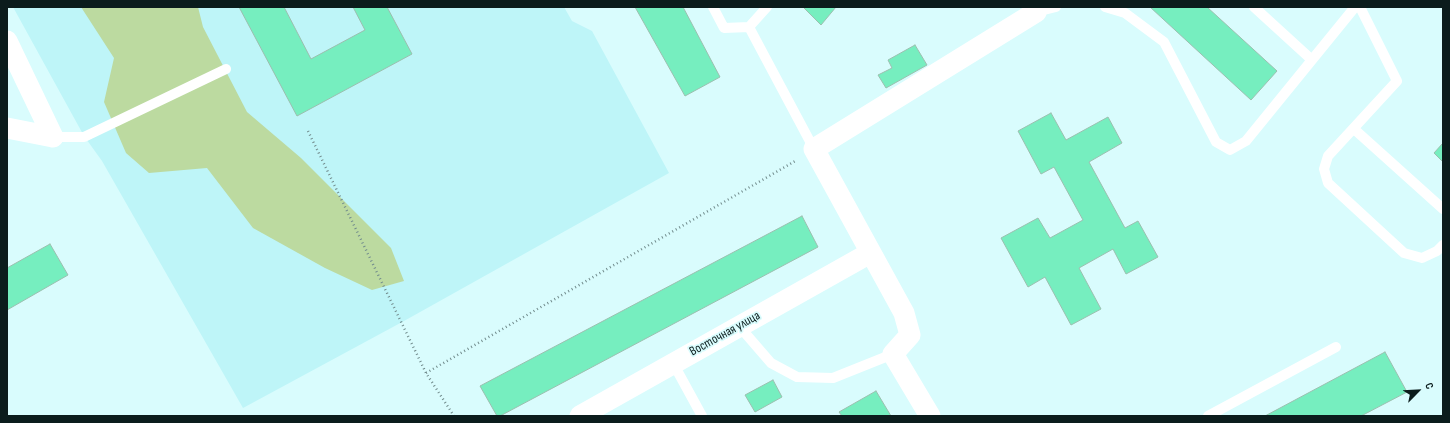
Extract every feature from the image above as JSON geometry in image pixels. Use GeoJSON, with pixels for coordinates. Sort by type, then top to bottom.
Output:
{"type":"FeatureCollection","features":[{"type":"Feature","properties":{"kind":"street"},"geometry":{"type":"LineString","coordinates":[[930,416],[893,354],[910,336],[904,313],[814,149],[1043,9]]}},
{"type":"Feature","properties":{"kind":"street"},"geometry":{"type":"LineString","coordinates":[[7,41],[53,137]]}},
{"type":"Feature","properties":{"kind":"street"},"geometry":{"type":"LineString","coordinates":[[7,128],[53,137]]}},
{"type":"Feature","properties":{"kind":"street","name":"Восточная улица"},"geometry":{"type":"LineString","coordinates":[[580,416],[870,253]]}},
{"type":"Feature","properties":{"kind":"lane"},"geometry":{"type":"LineString","coordinates":[[713,7],[724,28],[749,28],[767,7]]}},
{"type":"Feature","properties":{"kind":"lane"},"geometry":{"type":"LineString","coordinates":[[1105,7],[1125,13],[1164,42],[1216,142],[1230,150],[1246,141],[1355,7]]}},
{"type":"Feature","properties":{"kind":"lane"},"geometry":{"type":"LineString","coordinates":[[1254,7],[1312,60]]}},
{"type":"Feature","properties":{"kind":"lane"},"geometry":{"type":"LineString","coordinates":[[1360,7],[1396,80],[1354,129],[1328,156],[1324,169],[1328,183],[1404,253],[1422,258],[1438,251],[1443,245]]}},
{"type":"Feature","properties":{"kind":"lane"},"geometry":{"type":"LineString","coordinates":[[749,28],[814,149]]}},
{"type":"Feature","properties":{"kind":"lane"},"geometry":{"type":"LineString","coordinates":[[53,137],[84,136],[226,69]]}},
{"type":"Feature","properties":{"kind":"lane"},"geometry":{"type":"LineString","coordinates":[[1354,129],[1443,209]]}},
{"type":"Feature","properties":{"kind":"lane"},"geometry":{"type":"LineString","coordinates":[[739,326],[771,363],[797,377],[833,378],[893,354]]}},
{"type":"Feature","properties":{"kind":"lane"},"geometry":{"type":"LineString","coordinates":[[1208,416],[1336,347]]}},
{"type":"Feature","properties":{"kind":"lane"},"geometry":{"type":"LineString","coordinates":[[673,363],[702,416]]}},
{"type":"Feature","properties":{"kind":"path"},"geometry":{"type":"LineString","coordinates":[[308,132],[426,373],[454,416]]}},
{"type":"Feature","properties":{"kind":"path"},"geometry":{"type":"LineString","coordinates":[[426,373],[814,149]]}},
{"type":"Feature","properties":{"kind":"shaded area"},"geometry":{"type":"Polygon","coordinates":[[[13,7],[564,7],[572,21],[592,31],[669,173],[404,321],[243,408],[102,161],[84,136],[13,7]]]}},
{"type":"Feature","properties":{"kind":"green space"},"geometry":{"type":"Polygon","coordinates":[[[81,7],[198,7],[203,27],[247,112],[301,158],[391,248],[404,281],[372,290],[325,268],[253,228],[207,168],[149,173],[126,153],[104,102],[114,58],[81,7]]]}},
{"type":"Feature","properties":{"kind":"building"},"geometry":{"type":"Polygon","coordinates":[[[239,7],[284,7],[311,59],[365,30],[353,7],[387,7],[412,54],[297,116],[239,7]]]}},
{"type":"Feature","properties":{"kind":"building"},"geometry":{"type":"Polygon","coordinates":[[[635,7],[683,7],[720,77],[685,96],[635,7]]]}},
{"type":"Feature","properties":{"kind":"building"},"geometry":{"type":"Polygon","coordinates":[[[803,7],[836,7],[821,25],[803,7]]]}},
{"type":"Feature","properties":{"kind":"building"},"geometry":{"type":"Polygon","coordinates":[[[1150,7],[1207,7],[1277,71],[1251,100],[1150,7]]]}},
{"type":"Feature","properties":{"kind":"building"},"geometry":{"type":"Polygon","coordinates":[[[915,45],[927,65],[886,88],[878,75],[892,68],[888,60],[915,45]]]}},
{"type":"Feature","properties":{"kind":"building"},"geometry":{"type":"Polygon","coordinates":[[[1051,113],[1066,140],[1108,117],[1122,143],[1089,162],[1125,228],[1138,221],[1158,257],[1126,274],[1113,249],[1079,268],[1101,309],[1071,325],[1045,277],[1028,287],[1001,238],[1038,218],[1050,238],[1083,220],[1054,167],[1041,174],[1018,131],[1051,113]]]}},
{"type":"Feature","properties":{"kind":"building"},"geometry":{"type":"Polygon","coordinates":[[[1443,143],[1443,162],[1434,153],[1443,143]]]}},
{"type":"Feature","properties":{"kind":"building"},"geometry":{"type":"Polygon","coordinates":[[[802,216],[818,247],[500,416],[497,416],[480,386],[802,216]]]}},
{"type":"Feature","properties":{"kind":"building"},"geometry":{"type":"Polygon","coordinates":[[[50,244],[68,275],[7,310],[7,268],[50,244]]]}},
{"type":"Feature","properties":{"kind":"building"},"geometry":{"type":"Polygon","coordinates":[[[1385,352],[1407,392],[1361,416],[1265,416],[1385,352]]]}},
{"type":"Feature","properties":{"kind":"building"},"geometry":{"type":"Polygon","coordinates":[[[773,380],[782,397],[755,412],[745,395],[773,380]]]}},
{"type":"Feature","properties":{"kind":"building"},"geometry":{"type":"Polygon","coordinates":[[[876,391],[891,416],[842,416],[839,412],[876,391]]]}}]}
